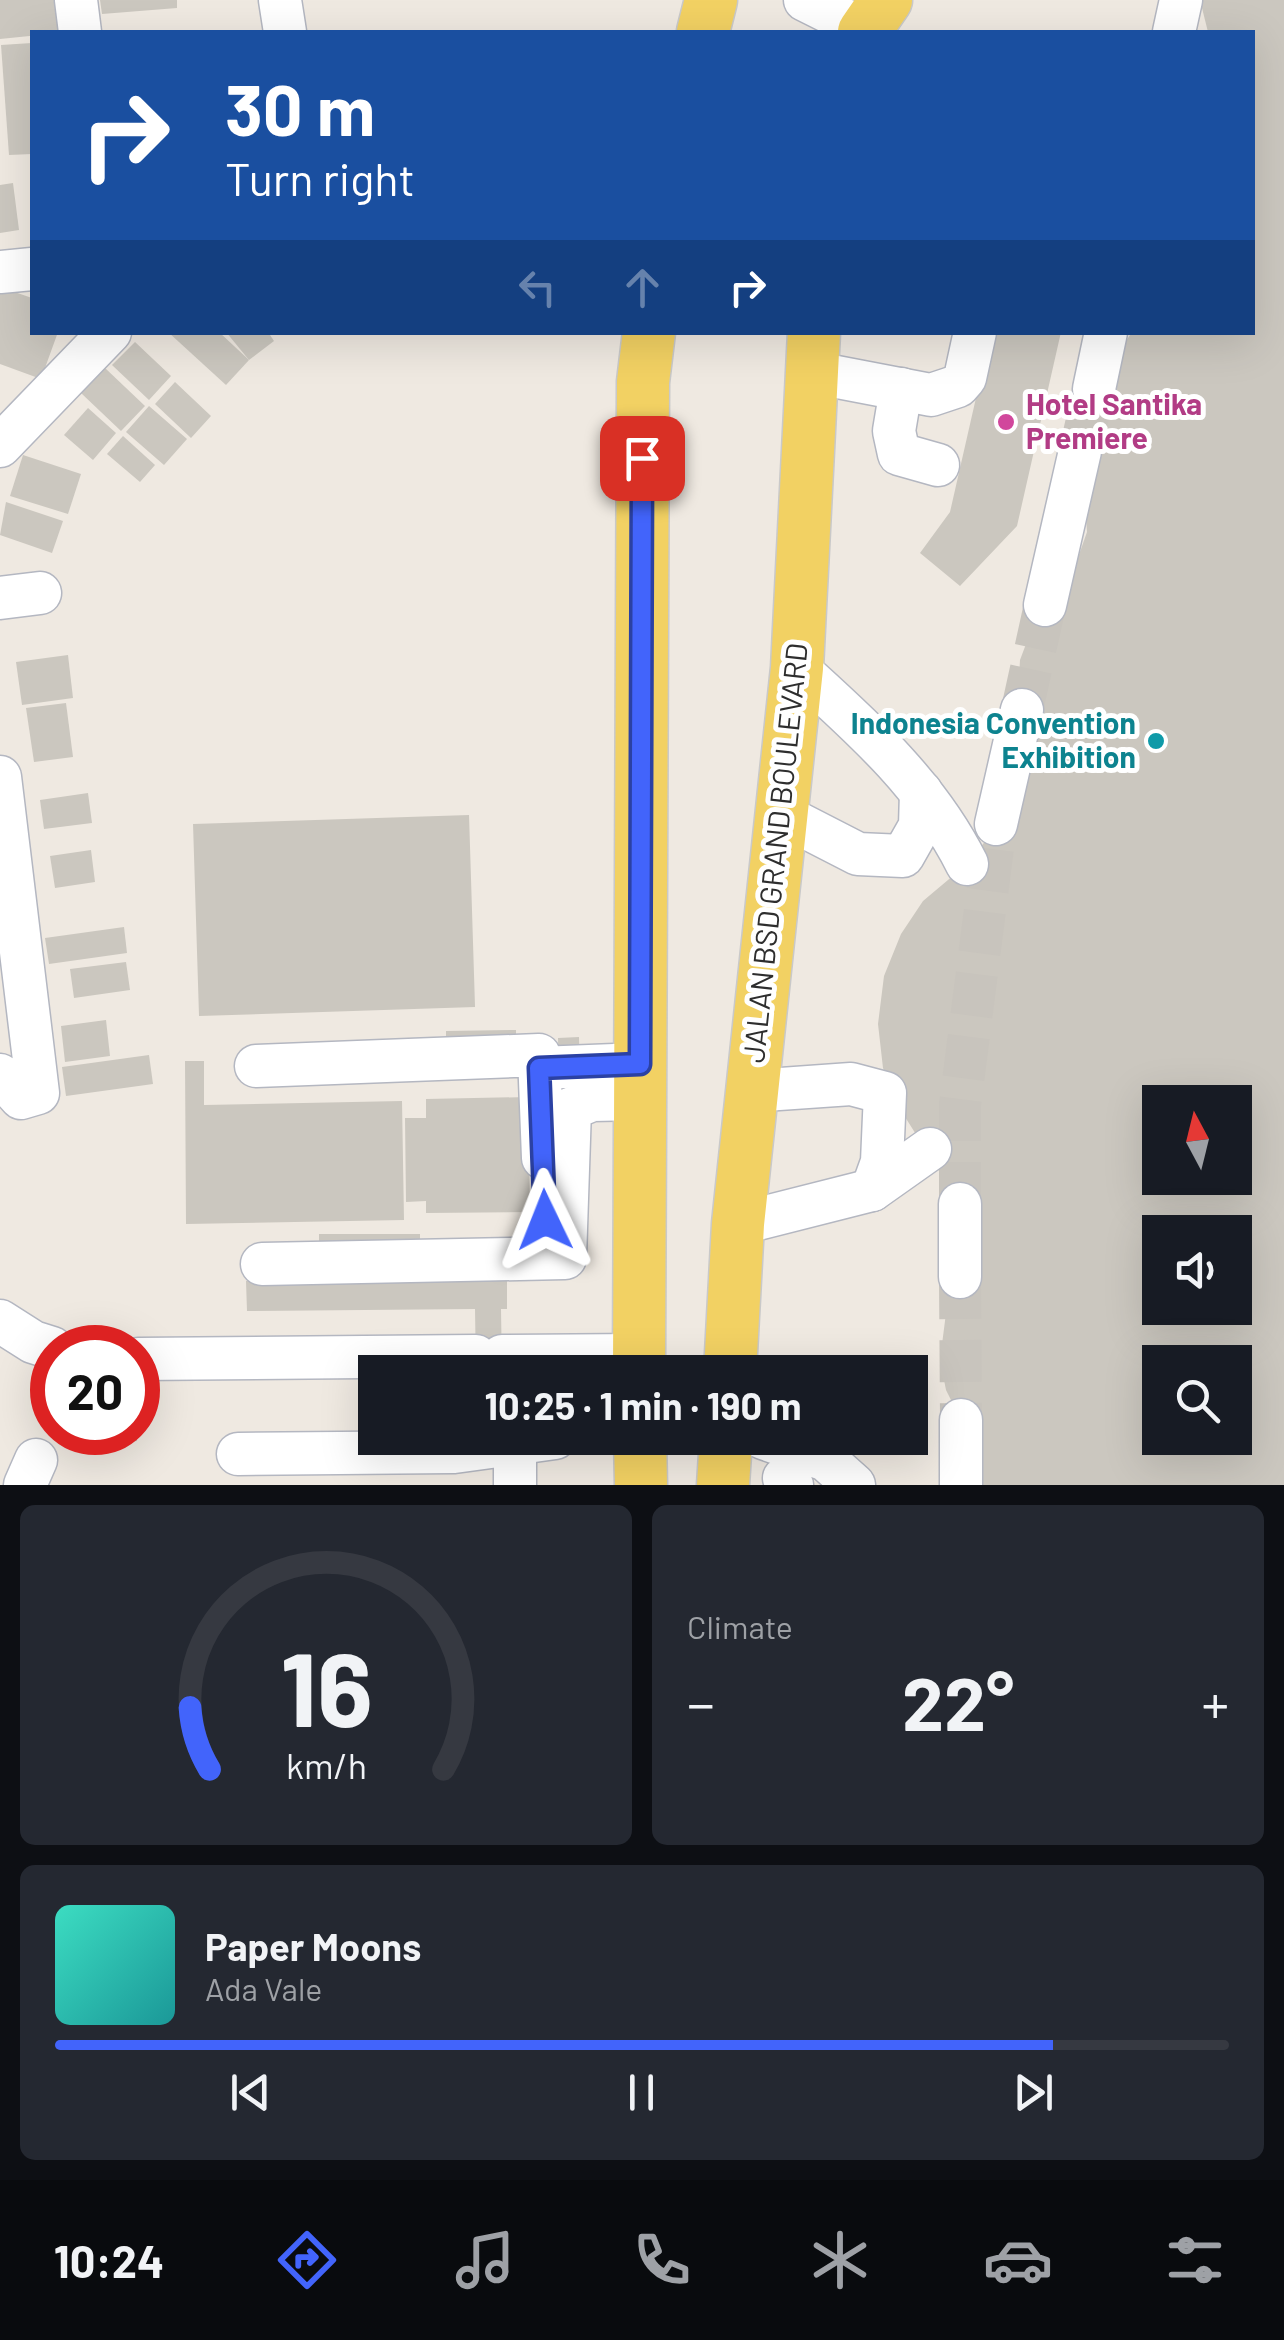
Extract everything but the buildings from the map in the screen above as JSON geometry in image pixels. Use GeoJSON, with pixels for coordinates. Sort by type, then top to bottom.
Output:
{"type":"FeatureCollection","features":[{"type":"Feature","properties":{"kind":"main road"},"geometry":{"type":"LineString","coordinates":[[704,30],[711,0]]}},
{"type":"Feature","properties":{"kind":"main road"},"geometry":{"type":"LineString","coordinates":[[639,1355],[643,401],[649,335]]}},
{"type":"Feature","properties":{"kind":"main road","name":"JALAN BSD GRAND BOULEVARD"},"geometry":{"type":"LineString","coordinates":[[731,1355],[738,1224],[797,668],[813,352]]}},
{"type":"Feature","properties":{"kind":"main road"},"geometry":{"type":"LineString","coordinates":[[640,1455],[641,1485]]}},
{"type":"Feature","properties":{"kind":"main road"},"geometry":{"type":"LineString","coordinates":[[723,1485],[725,1455]]}},
{"type":"Feature","properties":{"kind":"street"},"geometry":{"type":"LineString","coordinates":[[76,0],[80,30]]}},
{"type":"Feature","properties":{"kind":"street"},"geometry":{"type":"LineString","coordinates":[[280,0],[285,30]]}},
{"type":"Feature","properties":{"kind":"street"},"geometry":{"type":"LineString","coordinates":[[805,0],[872,21]]}},
{"type":"Feature","properties":{"kind":"street"},"geometry":{"type":"LineString","coordinates":[[1174,30],[1181,0]]}},
{"type":"Feature","properties":{"kind":"street"},"geometry":{"type":"LineString","coordinates":[[0,272],[30,268]]}},
{"type":"Feature","properties":{"kind":"street"},"geometry":{"type":"LineString","coordinates":[[0,446],[107,335]]}},
{"type":"Feature","properties":{"kind":"street"},"geometry":{"type":"LineString","coordinates":[[813,352],[902,389],[931,395],[958,386],[965,378],[974,335]]}},
{"type":"Feature","properties":{"kind":"street"},"geometry":{"type":"LineString","coordinates":[[1094,389],[1105,335]]}},
{"type":"Feature","properties":{"kind":"street"},"geometry":{"type":"LineString","coordinates":[[902,389],[894,431],[900,454],[938,465]]}},
{"type":"Feature","properties":{"kind":"street"},"geometry":{"type":"LineString","coordinates":[[1045,606],[1080,451]]}},
{"type":"Feature","properties":{"kind":"street"},"geometry":{"type":"LineString","coordinates":[[797,668],[874,738],[922,792],[946,821],[966,864]]}},
{"type":"Feature","properties":{"kind":"street"},"geometry":{"type":"LineString","coordinates":[[996,824],[1022,710]]}},
{"type":"Feature","properties":{"kind":"street"},"geometry":{"type":"LineString","coordinates":[[0,781],[38,1093],[21,1098],[0,1074]]}},
{"type":"Feature","properties":{"kind":"street"},"geometry":{"type":"LineString","coordinates":[[784,816],[858,854],[903,856],[920,826],[922,792]]}},
{"type":"Feature","properties":{"kind":"street"},"geometry":{"type":"LineString","coordinates":[[256,1066],[538,1054],[547,1258]]}},
{"type":"Feature","properties":{"kind":"street"},"geometry":{"type":"LineString","coordinates":[[539,1068],[640,1082]]}},
{"type":"Feature","properties":{"kind":"street"},"geometry":{"type":"LineString","coordinates":[[262,1264],[565,1258],[570,1108],[640,1082]]}},
{"type":"Feature","properties":{"kind":"street"},"geometry":{"type":"LineString","coordinates":[[752,1090],[851,1084],[885,1093],[882,1162],[872,1190]]}},
{"type":"Feature","properties":{"kind":"street"},"geometry":{"type":"LineString","coordinates":[[738,1224],[872,1190],[930,1149]]}},
{"type":"Feature","properties":{"kind":"street"},"geometry":{"type":"LineString","coordinates":[[960,1204],[960,1277]]}},
{"type":"Feature","properties":{"kind":"street"},"geometry":{"type":"LineString","coordinates":[[160,1358],[358,1357]]}},
{"type":"Feature","properties":{"kind":"street"},"geometry":{"type":"LineString","coordinates":[[961,1420],[961,1485]]}},
{"type":"Feature","properties":{"kind":"street"},"geometry":{"type":"LineString","coordinates":[[238,1454],[358,1453]]}},
{"type":"Feature","properties":{"kind":"street"},"geometry":{"type":"LineString","coordinates":[[781,1466],[826,1460],[854,1485]]}},
{"type":"Feature","properties":{"kind":"tunnel"},"geometry":{"type":"LineString","coordinates":[[1080,451],[1094,389]]}},
{"type":"Feature","properties":{"kind":"tunnel"},"geometry":{"type":"LineString","coordinates":[[1022,710],[1045,605]]}},
{"type":"Feature","properties":{"kind":"tunnel"},"geometry":{"type":"LineString","coordinates":[[960,1204],[960,1105],[996,824]]}},
{"type":"Feature","properties":{"kind":"tunnel"},"geometry":{"type":"LineString","coordinates":[[960,1277],[961,1420]]}},
{"type":"Feature","properties":{"kind":"place","name":"Hotel Santika Premiere"},"geometry":{"type":"Point","coordinates":[1006,422]}},
{"type":"Feature","properties":{"kind":"place","name":"Indonesia Convention Exhibition"},"geometry":{"type":"Point","coordinates":[1156,741]}},
{"type":"Feature","properties":{"kind":"route"},"geometry":{"type":"LineString","coordinates":[[545,1220],[539,1068],[640,1064],[642,458]]}}]}
